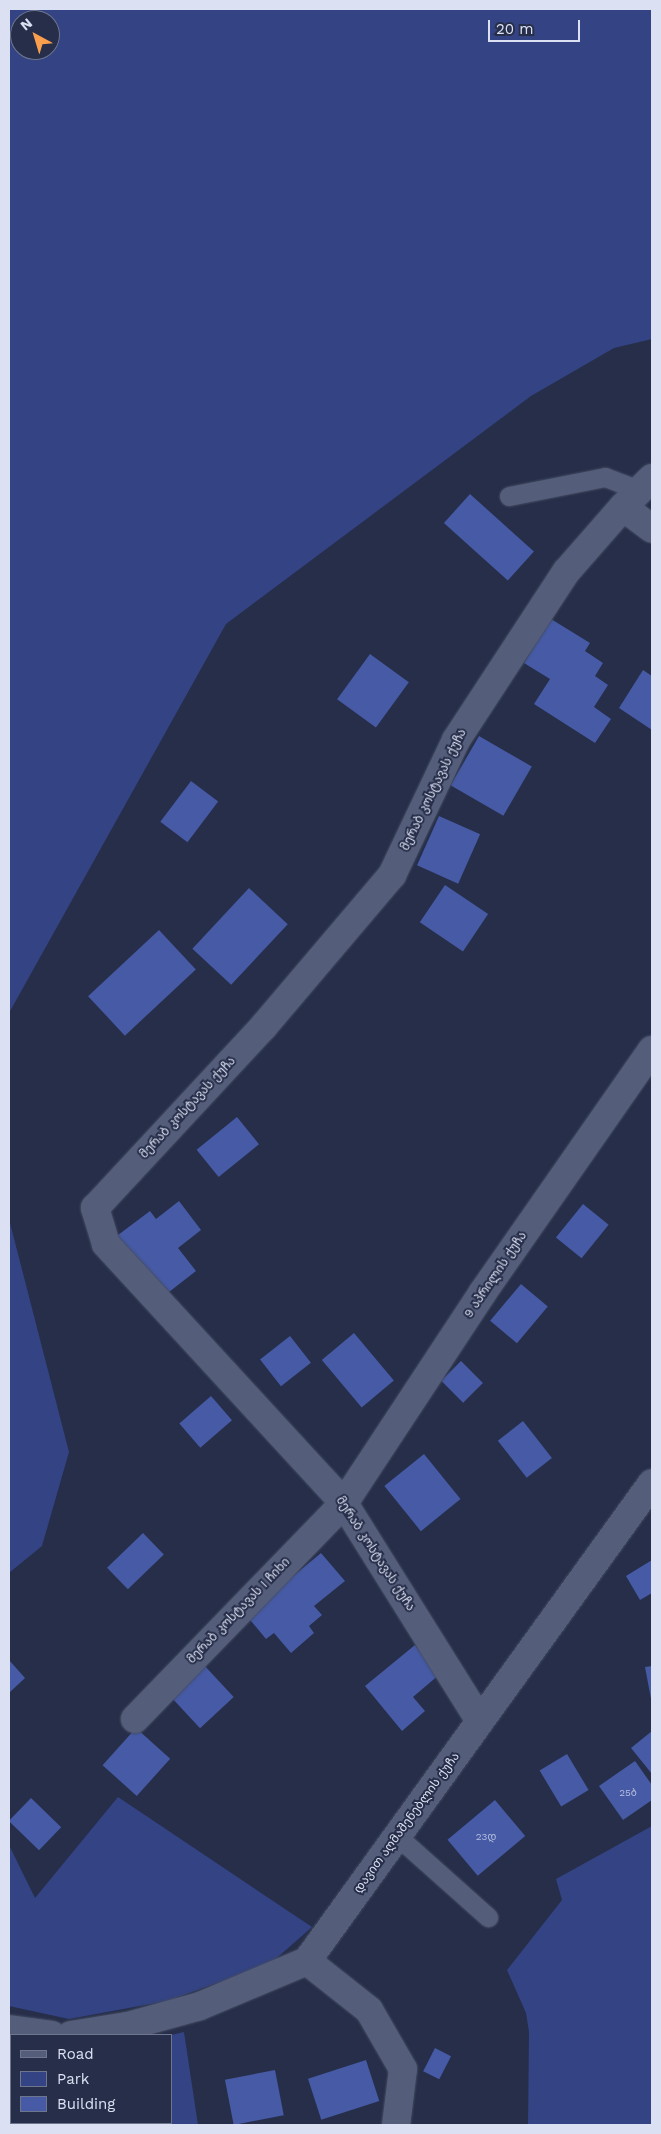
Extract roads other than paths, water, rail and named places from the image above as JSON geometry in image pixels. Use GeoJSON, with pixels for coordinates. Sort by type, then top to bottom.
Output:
{"type":"FeatureCollection","features":[{"type":"Feature","properties":{"kind":"street"},"geometry":{"type":"LineString","coordinates":[[638,492],[652,529]]}},
{"type":"Feature","properties":{"kind":"street","name":"მერაბ კოსტავას ქუჩა"},"geometry":{"type":"LineString","coordinates":[[480,1721],[344,1503],[106,1244],[95,1208],[264,1026],[392,875],[456,740],[566,572],[638,492]]}},
{"type":"Feature","properties":{"kind":"street","name":"9 აპრილის ქუჩა"},"geometry":{"type":"LineString","coordinates":[[344,1503],[483,1292],[652,1050]]}},
{"type":"Feature","properties":{"kind":"street","name":"დავით აღმაშენებლის ქუჩა"},"geometry":{"type":"LineString","coordinates":[[307,1961],[652,1483]]}},
{"type":"Feature","properties":{"kind":"street","name":"მერაბ კოსტავას I ჩიხი"},"geometry":{"type":"LineString","coordinates":[[135,1719],[344,1503]]}},
{"type":"Feature","properties":{"kind":"street"},"geometry":{"type":"LineString","coordinates":[[77,2034],[128,2026],[200,2006],[307,1961],[369,2010],[403,2069],[396,2125]]}},
{"type":"Feature","properties":{"kind":"street"},"geometry":{"type":"LineString","coordinates":[[9,2029],[45,2034]]}},
{"type":"Feature","properties":{"kind":"lane"},"geometry":{"type":"LineString","coordinates":[[509,496],[605,477],[638,492]]}},
{"type":"Feature","properties":{"kind":"lane"},"geometry":{"type":"LineString","coordinates":[[397,1836],[488,1917]]}}]}
